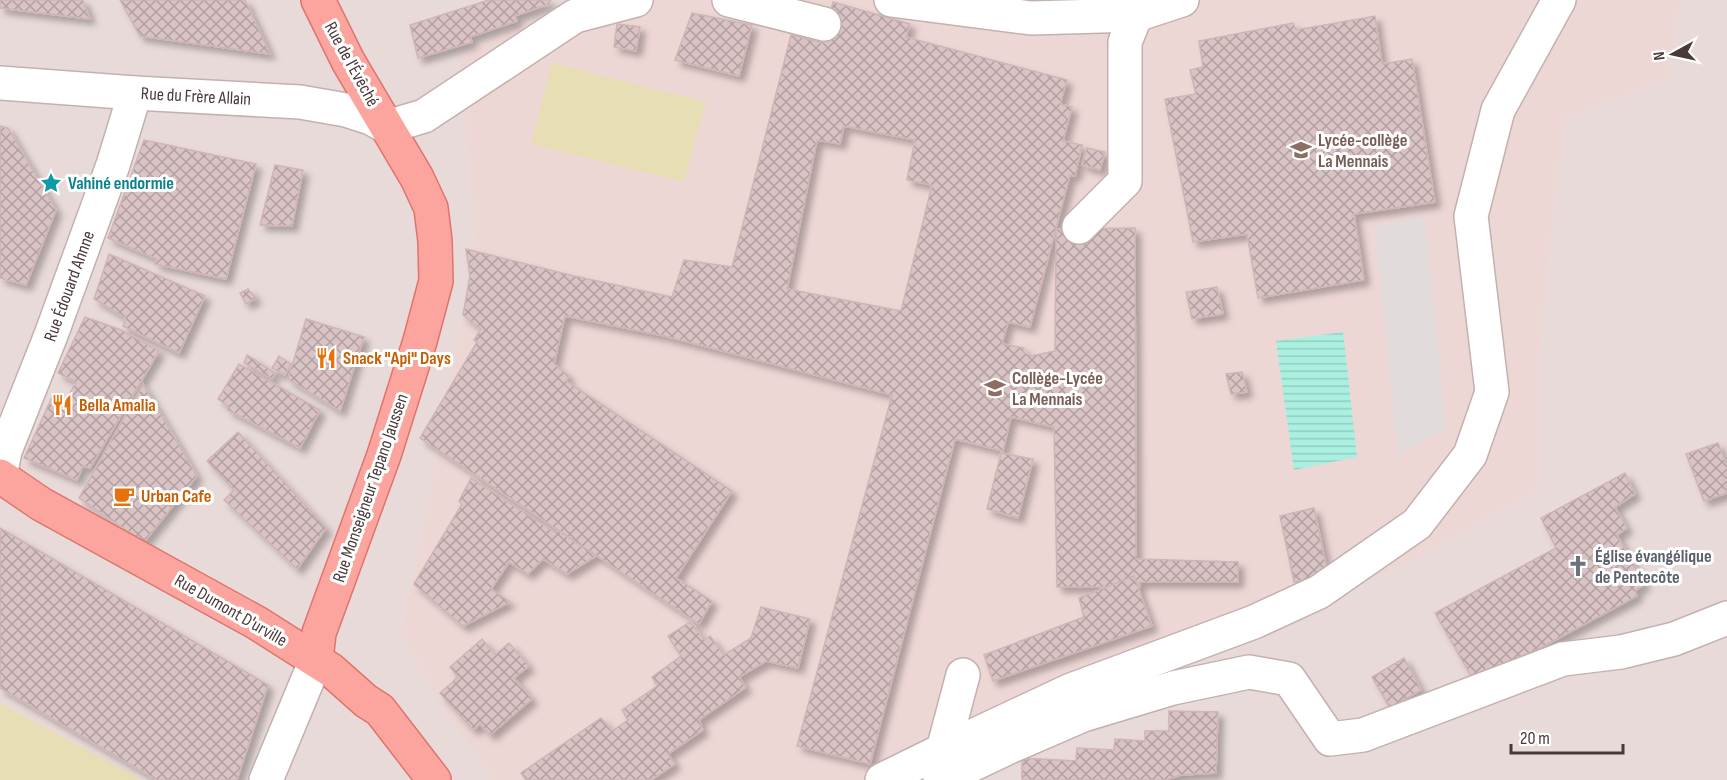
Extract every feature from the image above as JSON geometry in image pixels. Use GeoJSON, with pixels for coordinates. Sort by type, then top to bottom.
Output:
{"type":"FeatureCollection","features":[{"type":"Feature","properties":{"kind":"main road","name":"Rue de l'Évêché"},"geometry":{"type":"LineString","coordinates":[[318,0],[348,61],[387,127]]}},
{"type":"Feature","properties":{"kind":"main road","name":"Rue Monseigneur Tepano Jaussen"},"geometry":{"type":"LineString","coordinates":[[316,660],[319,633],[384,455],[420,341],[436,281],[431,208],[417,178],[387,127]]}},
{"type":"Feature","properties":{"kind":"main road","name":"Rue Dumont D'urville"},"geometry":{"type":"LineString","coordinates":[[0,476],[42,504],[257,623],[331,670],[366,701],[380,710],[434,780]]}},
{"type":"Feature","properties":{"kind":"street"},"geometry":{"type":"LineString","coordinates":[[387,127],[424,116],[575,8],[636,0]]}},
{"type":"Feature","properties":{"kind":"street"},"geometry":{"type":"LineString","coordinates":[[729,0],[824,24]]}},
{"type":"Feature","properties":{"kind":"street"},"geometry":{"type":"LineString","coordinates":[[891,0],[1031,18],[1136,15],[1182,0]]}},
{"type":"Feature","properties":{"kind":"street"},"geometry":{"type":"LineString","coordinates":[[941,765],[1071,690],[1254,622],[1319,592],[1417,524],[1470,455],[1492,392],[1472,216],[1498,110],[1559,0]]}},
{"type":"Feature","properties":{"kind":"street"},"geometry":{"type":"LineString","coordinates":[[1079,227],[1125,181],[1125,42],[1136,15]]}},
{"type":"Feature","properties":{"kind":"street","name":"Rue du Frère Allain"},"geometry":{"type":"LineString","coordinates":[[0,83],[300,102],[346,110],[372,118],[387,127]]}},
{"type":"Feature","properties":{"kind":"street","name":"Rue Édouard Ahnne"},"geometry":{"type":"LineString","coordinates":[[0,476],[5,451],[55,324],[113,165],[135,93]]}},
{"type":"Feature","properties":{"kind":"street"},"geometry":{"type":"LineString","coordinates":[[882,780],[1008,748],[1083,715],[1173,688],[1249,672],[1289,679],[1330,739],[1363,735],[1563,659],[1621,652],[1674,639],[1727,618]]}},
{"type":"Feature","properties":{"kind":"street","name":"Rue Monseigneur Tepano Jaussen"},"geometry":{"type":"LineString","coordinates":[[266,780],[316,660]]}},
{"type":"Feature","properties":{"kind":"street"},"geometry":{"type":"LineString","coordinates":[[941,765],[963,675]]}},
{"type":"Feature","properties":{"kind":"shaded area"},"geometry":{"type":"Polygon","coordinates":[[[0,0],[1727,0],[1727,780],[0,780],[0,0]]]}},
{"type":"Feature","properties":{"kind":"shaded area","name":"Collège-Lycée La Mennais"},"geometry":{"type":"Polygon","coordinates":[[[564,0],[1681,0],[1668,78],[1564,120],[1540,334],[1538,489],[1422,556],[1065,701],[910,780],[493,780],[446,713],[401,635],[440,443],[476,240],[459,53],[564,5],[564,0]]]}},
{"type":"Feature","properties":{"kind":"shaded area"},"geometry":{"type":"Polygon","coordinates":[[[552,63],[706,102],[684,182],[531,144],[552,63]]]}},
{"type":"Feature","properties":{"kind":"shaded area"},"geometry":{"type":"Polygon","coordinates":[[[1425,215],[1446,428],[1398,456],[1375,227],[1425,215]]]}},
{"type":"Feature","properties":{"kind":"shaded area"},"geometry":{"type":"Polygon","coordinates":[[[1343,332],[1357,457],[1294,470],[1276,341],[1343,332]]]}},
{"type":"Feature","properties":{"kind":"shaded area"},"geometry":{"type":"Polygon","coordinates":[[[0,703],[142,780],[0,780],[0,703]]]}},
{"type":"Feature","properties":{"kind":"building"},"geometry":{"type":"Polygon","coordinates":[[[0,0],[83,0],[90,19],[0,8],[0,0]]]}},
{"type":"Feature","properties":{"kind":"building"},"geometry":{"type":"Polygon","coordinates":[[[120,0],[245,0],[270,54],[140,36],[120,0]]]}},
{"type":"Feature","properties":{"kind":"building"},"geometry":{"type":"Polygon","coordinates":[[[489,0],[551,0],[549,4],[515,16],[517,21],[470,37],[472,42],[418,58],[410,25],[489,0]]]}},
{"type":"Feature","properties":{"kind":"building"},"geometry":{"type":"Polygon","coordinates":[[[833,2],[910,24],[906,37],[1067,80],[1060,104],[1072,107],[1063,141],[1082,145],[1075,176],[1070,175],[1030,327],[1008,322],[1002,344],[1024,348],[1023,352],[1031,356],[1055,351],[1056,229],[1135,228],[1136,559],[1238,562],[1238,582],[1139,582],[1140,587],[1057,587],[1054,427],[1011,417],[1003,451],[955,439],[870,764],[797,746],[892,395],[665,336],[565,316],[554,364],[569,376],[566,381],[732,491],[676,578],[712,601],[699,624],[420,438],[477,342],[474,340],[481,329],[463,315],[470,276],[466,249],[672,297],[684,260],[732,267],[791,35],[823,43],[833,2]],[[844,126],[840,144],[817,140],[787,289],[901,311],[932,185],[907,180],[915,140],[844,126]]]}},
{"type":"Feature","properties":{"kind":"building"},"geometry":{"type":"Polygon","coordinates":[[[692,13],[752,25],[739,76],[675,60],[692,13]]]}},
{"type":"Feature","properties":{"kind":"building","name":"Lycée-collège La Mennais"},"geometry":{"type":"Polygon","coordinates":[[[1375,16],[1382,64],[1412,59],[1435,202],[1354,214],[1364,280],[1258,298],[1247,234],[1193,242],[1165,99],[1196,94],[1190,70],[1203,67],[1199,41],[1293,23],[1296,30],[1375,16]]]}},
{"type":"Feature","properties":{"kind":"building"},"geometry":{"type":"Polygon","coordinates":[[[617,24],[640,27],[636,51],[614,47],[617,24]]]}},
{"type":"Feature","properties":{"kind":"building"},"geometry":{"type":"Polygon","coordinates":[[[0,126],[8,128],[56,210],[26,285],[0,278],[0,126]]]}},
{"type":"Feature","properties":{"kind":"building"},"geometry":{"type":"Polygon","coordinates":[[[144,140],[256,164],[226,279],[155,264],[157,259],[108,238],[144,140]]]}},
{"type":"Feature","properties":{"kind":"building"},"geometry":{"type":"Polygon","coordinates":[[[1087,148],[1105,152],[1100,170],[1082,165],[1087,148]]]}},
{"type":"Feature","properties":{"kind":"building"},"geometry":{"type":"Polygon","coordinates":[[[275,165],[303,170],[292,226],[260,225],[275,165]]]}},
{"type":"Feature","properties":{"kind":"building"},"geometry":{"type":"Polygon","coordinates":[[[109,254],[205,296],[179,353],[123,326],[126,318],[94,299],[109,254]]]}},
{"type":"Feature","properties":{"kind":"building"},"geometry":{"type":"Polygon","coordinates":[[[1217,287],[1223,314],[1192,319],[1186,292],[1217,287]]]}},
{"type":"Feature","properties":{"kind":"building"},"geometry":{"type":"Polygon","coordinates":[[[248,289],[256,298],[246,304],[240,293],[248,289]]]}},
{"type":"Feature","properties":{"kind":"building"},"geometry":{"type":"Polygon","coordinates":[[[85,317],[121,330],[159,351],[90,468],[83,466],[77,480],[24,458],[53,395],[66,400],[76,382],[58,373],[85,317]]]}},
{"type":"Feature","properties":{"kind":"building","name":"Snack \"Api\" Days"},"geometry":{"type":"Polygon","coordinates":[[[306,319],[364,337],[340,411],[288,379],[306,319]]]}},
{"type":"Feature","properties":{"kind":"building"},"geometry":{"type":"Polygon","coordinates":[[[247,355],[275,373],[272,379],[244,363],[247,355]]]}},
{"type":"Feature","properties":{"kind":"building"},"geometry":{"type":"Polygon","coordinates":[[[279,356],[291,364],[285,375],[272,368],[279,356]]]}},
{"type":"Feature","properties":{"kind":"building"},"geometry":{"type":"Polygon","coordinates":[[[239,364],[320,410],[300,448],[228,410],[228,406],[218,399],[239,364]]]}},
{"type":"Feature","properties":{"kind":"building"},"geometry":{"type":"Polygon","coordinates":[[[1242,372],[1247,392],[1231,394],[1226,374],[1242,372]]]}},
{"type":"Feature","properties":{"kind":"building"},"geometry":{"type":"Polygon","coordinates":[[[143,384],[197,476],[144,542],[79,498],[143,384]]]}},
{"type":"Feature","properties":{"kind":"building"},"geometry":{"type":"Polygon","coordinates":[[[238,432],[326,528],[297,569],[224,500],[234,490],[207,461],[238,432]]]}},
{"type":"Feature","properties":{"kind":"building"},"geometry":{"type":"Polygon","coordinates":[[[1718,443],[1727,467],[1727,493],[1704,501],[1686,454],[1718,443]]]}},
{"type":"Feature","properties":{"kind":"building"},"geometry":{"type":"Polygon","coordinates":[[[1001,453],[1033,459],[1018,518],[987,509],[1001,453]]]}},
{"type":"Feature","properties":{"kind":"building","name":"Église évangélique de Pentecôte"},"geometry":{"type":"Polygon","coordinates":[[[1625,473],[1635,494],[1615,507],[1627,528],[1617,535],[1645,584],[1635,591],[1637,596],[1475,683],[1435,613],[1556,548],[1541,518],[1625,473]]]}},
{"type":"Feature","properties":{"kind":"building"},"geometry":{"type":"Polygon","coordinates":[[[471,478],[596,556],[567,574],[543,559],[528,574],[509,562],[491,589],[510,602],[463,626],[414,584],[462,504],[459,501],[471,478]]]}},
{"type":"Feature","properties":{"kind":"building"},"geometry":{"type":"Polygon","coordinates":[[[1314,508],[1328,575],[1294,582],[1280,516],[1314,508]]]}},
{"type":"Feature","properties":{"kind":"building"},"geometry":{"type":"Polygon","coordinates":[[[0,528],[268,685],[237,780],[157,780],[0,688],[0,528]]]}},
{"type":"Feature","properties":{"kind":"building"},"geometry":{"type":"Polygon","coordinates":[[[1134,576],[1152,626],[993,681],[984,655],[1084,617],[1079,598],[1134,576]]]}},
{"type":"Feature","properties":{"kind":"building"},"geometry":{"type":"Polygon","coordinates":[[[761,607],[810,619],[798,668],[766,661],[739,677],[746,687],[699,720],[703,730],[668,754],[675,764],[651,780],[526,780],[521,773],[601,718],[612,731],[628,720],[622,710],[657,686],[652,677],[681,656],[668,636],[690,622],[705,640],[710,636],[724,655],[751,638],[761,607]]]}},
{"type":"Feature","properties":{"kind":"building"},"geometry":{"type":"Polygon","coordinates":[[[482,639],[495,655],[509,643],[529,666],[514,678],[532,699],[490,735],[480,724],[473,730],[440,693],[458,677],[450,667],[482,639]]]}},
{"type":"Feature","properties":{"kind":"building"},"geometry":{"type":"Polygon","coordinates":[[[1404,658],[1421,690],[1390,708],[1372,677],[1404,658]]]}},
{"type":"Feature","properties":{"kind":"building"},"geometry":{"type":"Polygon","coordinates":[[[1169,711],[1218,712],[1216,773],[1181,775],[1165,780],[1022,780],[1022,758],[1076,761],[1077,748],[1114,750],[1115,739],[1145,741],[1145,731],[1169,731],[1169,711]]]}},
{"type":"Feature","properties":{"kind":"place","name":"Lycée-collège La Mennais"},"geometry":{"type":"Point","coordinates":[1301,150]}},
{"type":"Feature","properties":{"kind":"place","name":"Vahiné endormie"},"geometry":{"type":"Point","coordinates":[51,183]}},
{"type":"Feature","properties":{"kind":"place","name":"Snack \"Api\" Days"},"geometry":{"type":"Point","coordinates":[326,358]}},
{"type":"Feature","properties":{"kind":"place","name":"Collège-Lycée La Mennais"},"geometry":{"type":"Point","coordinates":[995,388]}},
{"type":"Feature","properties":{"kind":"place","name":"Bella Amalia"},"geometry":{"type":"Point","coordinates":[62,405]}},
{"type":"Feature","properties":{"kind":"place","name":"Urban Cafe"},"geometry":{"type":"Point","coordinates":[124,496]}},
{"type":"Feature","properties":{"kind":"place","name":"Église évangélique de Pentecôte"},"geometry":{"type":"Point","coordinates":[1578,566]}}]}
